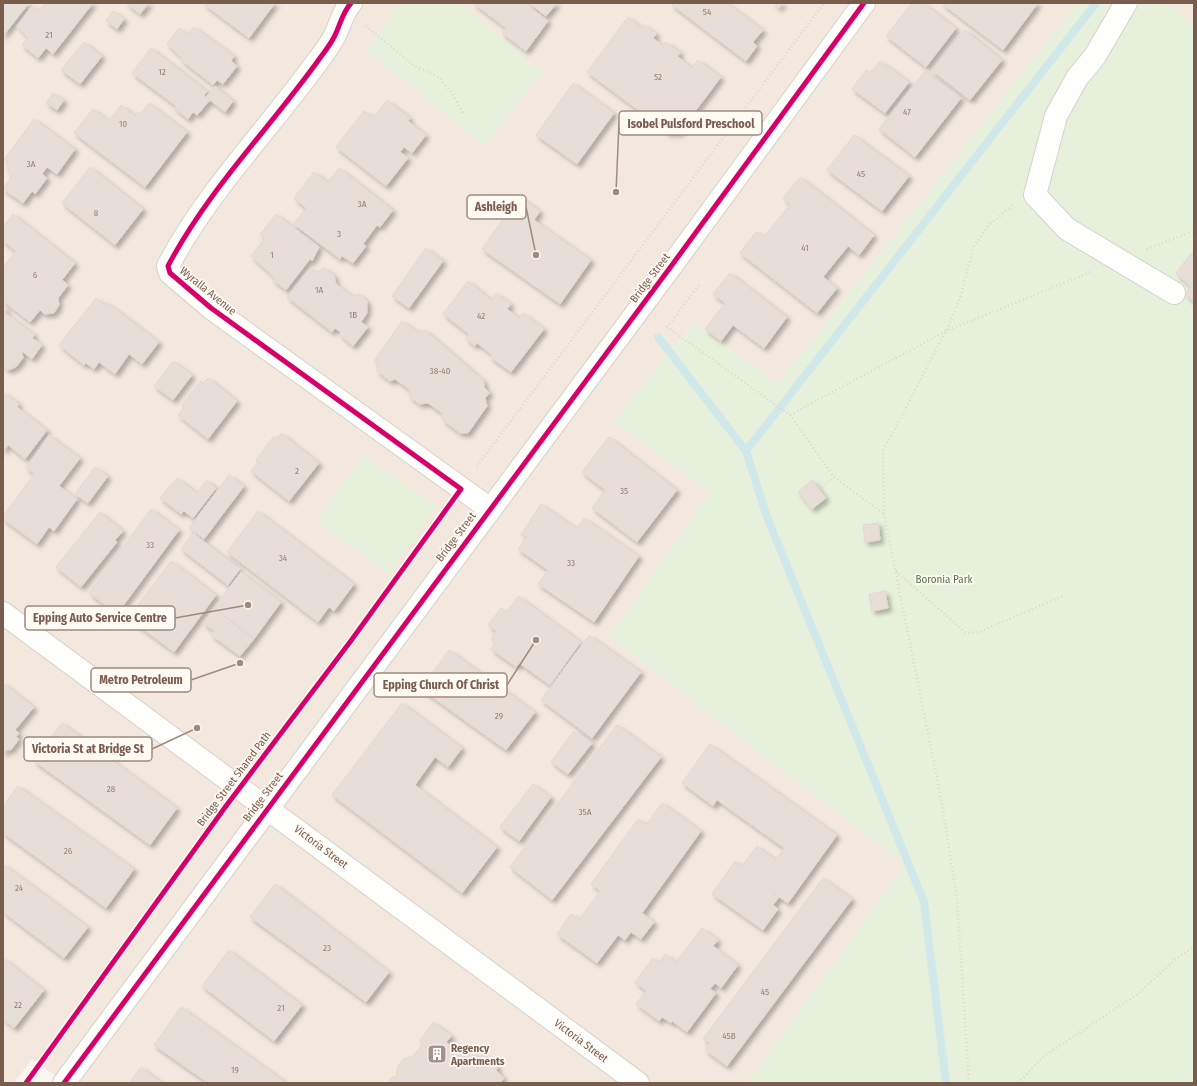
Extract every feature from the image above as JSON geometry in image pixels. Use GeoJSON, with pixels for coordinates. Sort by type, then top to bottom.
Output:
{"type":"FeatureCollection","features":[{"type":"Feature","properties":{"kind":"street","name":"Bridge Street"},"geometry":{"type":"LineString","coordinates":[[64,1083],[677,258],[864,3]]}},
{"type":"Feature","properties":{"kind":"street"},"geometry":{"type":"LineString","coordinates":[[1126,3],[1095,56],[1077,78],[1056,116],[1035,195],[1067,229],[1174,293]]}},
{"type":"Feature","properties":{"kind":"street","name":"Wyralla Avenue"},"geometry":{"type":"LineString","coordinates":[[348,6],[336,34],[320,58],[244,155],[181,242],[168,266],[170,273],[211,308],[490,509]]}},
{"type":"Feature","properties":{"kind":"street","name":"Victoria Street"},"geometry":{"type":"LineString","coordinates":[[3,612],[638,1083]]}},
{"type":"Feature","properties":{"kind":"path"},"geometry":{"type":"LineString","coordinates":[[477,466],[824,3]]}},
{"type":"Feature","properties":{"kind":"path"},"geometry":{"type":"LineString","coordinates":[[348,6],[414,66],[439,77],[452,93],[464,115]]}},
{"type":"Feature","properties":{"kind":"path"},"geometry":{"type":"LineString","coordinates":[[969,1083],[957,898],[941,798],[884,514],[883,451],[946,331],[960,298],[974,246],[989,225],[1017,202],[1035,195]]}},
{"type":"Feature","properties":{"kind":"path"},"geometry":{"type":"LineString","coordinates":[[790,416],[946,331],[1118,260],[1194,231]]}},
{"type":"Feature","properties":{"kind":"path"},"geometry":{"type":"LineString","coordinates":[[698,284],[667,327],[790,416],[834,477],[884,514]]}},
{"type":"Feature","properties":{"kind":"path"},"geometry":{"type":"LineString","coordinates":[[819,490],[834,477]]}},
{"type":"Feature","properties":{"kind":"path"},"geometry":{"type":"LineString","coordinates":[[895,571],[966,634],[979,632],[1065,595]]}},
{"type":"Feature","properties":{"kind":"path"},"geometry":{"type":"LineString","coordinates":[[1018,1083],[1044,1056],[1138,994],[1178,957],[1194,947]]}},
{"type":"Feature","properties":{"kind":"shaded area"},"geometry":{"type":"Polygon","coordinates":[[[3,3],[1194,3],[1194,1083],[65,1083],[32,1059],[14,1083],[3,1083],[3,3]]]}},
{"type":"Feature","properties":{"kind":"green space"},"geometry":{"type":"Polygon","coordinates":[[[403,3],[458,3],[543,72],[484,145],[365,49],[403,3]]]}},
{"type":"Feature","properties":{"kind":"green space","name":"Boronia Park"},"geometry":{"type":"Polygon","coordinates":[[[1077,3],[1164,3],[1194,25],[1194,1083],[747,1083],[905,865],[609,636],[710,492],[613,422],[693,322],[778,383],[1077,3]]]}},
{"type":"Feature","properties":{"kind":"green space"},"geometry":{"type":"Polygon","coordinates":[[[363,455],[437,506],[389,574],[316,522],[363,455]]]}},
{"type":"Feature","properties":{"kind":"building"},"geometry":{"type":"Polygon","coordinates":[[[3,3],[29,3],[3,36],[3,3]]]}},
{"type":"Feature","properties":{"kind":"building"},"geometry":{"type":"Polygon","coordinates":[[[45,3],[93,3],[53,54],[46,48],[38,58],[22,45],[28,38],[17,26],[32,6],[39,11],[45,3]]]}},
{"type":"Feature","properties":{"kind":"building"},"geometry":{"type":"Polygon","coordinates":[[[126,3],[149,3],[140,14],[126,3]]]}},
{"type":"Feature","properties":{"kind":"building"},"geometry":{"type":"Polygon","coordinates":[[[204,3],[275,3],[249,38],[204,3]]]}},
{"type":"Feature","properties":{"kind":"building"},"geometry":{"type":"Polygon","coordinates":[[[473,3],[525,3],[548,21],[526,51],[502,33],[506,28],[473,3]]]}},
{"type":"Feature","properties":{"kind":"building"},"geometry":{"type":"Polygon","coordinates":[[[529,3],[557,3],[546,16],[529,3]]]}},
{"type":"Feature","properties":{"kind":"building"},"geometry":{"type":"Polygon","coordinates":[[[673,3],[727,3],[763,30],[753,42],[757,46],[746,61],[672,5],[673,3]]]}},
{"type":"Feature","properties":{"kind":"building"},"geometry":{"type":"Polygon","coordinates":[[[773,3],[783,3],[779,8],[773,3]]]}},
{"type":"Feature","properties":{"kind":"building"},"geometry":{"type":"Polygon","coordinates":[[[912,3],[923,3],[956,28],[926,67],[886,36],[912,3]]]}},
{"type":"Feature","properties":{"kind":"building"},"geometry":{"type":"Polygon","coordinates":[[[941,3],[1038,3],[1003,50],[941,3]]]}},
{"type":"Feature","properties":{"kind":"building"},"geometry":{"type":"Polygon","coordinates":[[[113,11],[124,19],[117,29],[106,21],[113,11]]]}},
{"type":"Feature","properties":{"kind":"building"},"geometry":{"type":"Polygon","coordinates":[[[628,17],[642,28],[644,25],[657,34],[653,38],[663,46],[666,42],[681,53],[677,56],[692,68],[698,60],[721,77],[678,134],[673,131],[670,134],[587,72],[628,17]]]}},
{"type":"Feature","properties":{"kind":"building"},"geometry":{"type":"Polygon","coordinates":[[[194,27],[234,56],[231,61],[237,66],[223,84],[217,80],[213,85],[181,60],[182,58],[167,44],[179,28],[188,34],[194,27]]]}},
{"type":"Feature","properties":{"kind":"building"},"geometry":{"type":"Polygon","coordinates":[[[965,30],[1002,60],[970,100],[932,70],[965,30]]]}},
{"type":"Feature","properties":{"kind":"building"},"geometry":{"type":"Polygon","coordinates":[[[84,42],[102,56],[80,84],[61,70],[84,42]]]}},
{"type":"Feature","properties":{"kind":"building"},"geometry":{"type":"Polygon","coordinates":[[[151,48],[207,91],[204,96],[210,100],[197,115],[193,112],[188,119],[174,108],[176,106],[132,73],[151,48]]]}},
{"type":"Feature","properties":{"kind":"building"},"geometry":{"type":"Polygon","coordinates":[[[880,61],[909,82],[885,113],[852,89],[866,70],[870,73],[880,61]]]}},
{"type":"Feature","properties":{"kind":"building"},"geometry":{"type":"Polygon","coordinates":[[[925,71],[961,98],[915,157],[879,129],[925,71]]]}},
{"type":"Feature","properties":{"kind":"building"},"geometry":{"type":"Polygon","coordinates":[[[573,83],[614,113],[577,164],[536,135],[573,83]]]}},
{"type":"Feature","properties":{"kind":"building"},"geometry":{"type":"Polygon","coordinates":[[[215,86],[233,101],[225,112],[206,97],[215,86]]]}},
{"type":"Feature","properties":{"kind":"building"},"geometry":{"type":"Polygon","coordinates":[[[53,93],[64,100],[57,110],[46,103],[53,93]]]}},
{"type":"Feature","properties":{"kind":"building"},"geometry":{"type":"Polygon","coordinates":[[[387,100],[410,118],[408,121],[426,135],[412,153],[404,147],[400,152],[408,158],[386,186],[336,147],[364,111],[373,118],[387,100]]]}},
{"type":"Feature","properties":{"kind":"building"},"geometry":{"type":"Polygon","coordinates":[[[149,103],[187,132],[145,187],[74,133],[93,109],[109,121],[121,105],[136,116],[139,112],[141,114],[149,103]]]}},
{"type":"Feature","properties":{"kind":"building"},"geometry":{"type":"Polygon","coordinates":[[[34,119],[75,149],[57,174],[47,167],[42,174],[47,178],[35,194],[32,191],[23,203],[3,189],[11,178],[5,158],[34,119]]]}},
{"type":"Feature","properties":{"kind":"building"},"geometry":{"type":"Polygon","coordinates":[[[854,135],[909,176],[882,211],[827,170],[854,135]]]}},
{"type":"Feature","properties":{"kind":"building"},"geometry":{"type":"Polygon","coordinates":[[[90,167],[143,209],[115,245],[62,203],[90,167]]]}},
{"type":"Feature","properties":{"kind":"building"},"geometry":{"type":"Polygon","coordinates":[[[339,168],[393,210],[380,227],[377,225],[363,244],[366,246],[353,263],[342,256],[340,259],[294,224],[306,208],[294,198],[314,172],[328,182],[339,168]]]}},
{"type":"Feature","properties":{"kind":"building"},"geometry":{"type":"Polygon","coordinates":[[[800,177],[874,235],[859,255],[848,246],[823,277],[837,288],[817,313],[740,253],[756,232],[765,236],[790,204],[783,198],[800,177]]]}},
{"type":"Feature","properties":{"kind":"building"},"geometry":{"type":"Polygon","coordinates":[[[519,196],[540,211],[534,220],[591,260],[560,304],[482,249],[519,196]]]}},
{"type":"Feature","properties":{"kind":"building"},"geometry":{"type":"Polygon","coordinates":[[[13,214],[75,263],[62,280],[68,285],[58,298],[59,305],[54,313],[44,314],[40,310],[30,322],[3,301],[3,275],[7,270],[3,267],[16,251],[3,241],[3,227],[13,214]]]}},
{"type":"Feature","properties":{"kind":"building"},"geometry":{"type":"Polygon","coordinates":[[[276,214],[319,247],[312,261],[310,259],[286,290],[273,280],[274,277],[251,256],[265,238],[260,235],[276,214]]]}},
{"type":"Feature","properties":{"kind":"building"},"geometry":{"type":"Polygon","coordinates":[[[426,248],[443,261],[409,308],[392,296],[426,248]]]}},
{"type":"Feature","properties":{"kind":"building"},"geometry":{"type":"Polygon","coordinates":[[[1194,250],[1194,302],[1185,294],[1191,287],[1176,273],[1194,250]]]}},
{"type":"Feature","properties":{"kind":"building"},"geometry":{"type":"Polygon","coordinates":[[[310,268],[316,273],[324,268],[334,275],[336,284],[352,296],[359,294],[367,301],[367,313],[361,322],[368,327],[353,346],[339,334],[341,332],[335,328],[332,332],[287,297],[310,268]]]}},
{"type":"Feature","properties":{"kind":"building"},"geometry":{"type":"Polygon","coordinates":[[[730,273],[787,317],[764,348],[733,325],[721,341],[705,329],[725,303],[713,294],[730,273]]]}},
{"type":"Feature","properties":{"kind":"building"},"geometry":{"type":"Polygon","coordinates":[[[468,281],[491,300],[496,293],[511,304],[507,309],[519,318],[523,313],[544,329],[511,372],[490,357],[492,355],[477,343],[475,346],[466,339],[469,334],[443,314],[468,281]]]}},
{"type":"Feature","properties":{"kind":"building"},"geometry":{"type":"Polygon","coordinates":[[[96,298],[104,305],[106,302],[159,342],[142,364],[129,354],[115,374],[99,362],[94,369],[86,363],[84,365],[59,345],[96,298]]]}},
{"type":"Feature","properties":{"kind":"building"},"geometry":{"type":"Polygon","coordinates":[[[3,306],[7,309],[4,312],[35,335],[32,338],[42,345],[32,359],[22,351],[23,358],[16,367],[8,370],[3,366],[3,306]]]}},
{"type":"Feature","properties":{"kind":"building"},"geometry":{"type":"Polygon","coordinates":[[[402,321],[418,332],[425,330],[484,381],[484,387],[490,393],[485,398],[487,406],[468,433],[460,433],[443,420],[442,413],[428,403],[419,404],[410,397],[410,390],[395,379],[390,381],[377,371],[378,364],[374,361],[402,321]]]}},
{"type":"Feature","properties":{"kind":"building"},"geometry":{"type":"Polygon","coordinates":[[[173,361],[192,375],[173,400],[154,386],[173,361]]]}},
{"type":"Feature","properties":{"kind":"building"},"geometry":{"type":"Polygon","coordinates":[[[208,378],[237,401],[208,439],[178,415],[184,407],[182,405],[201,381],[203,383],[208,378]]]}},
{"type":"Feature","properties":{"kind":"building"},"geometry":{"type":"Polygon","coordinates":[[[3,392],[19,404],[17,407],[47,430],[25,459],[8,445],[3,451],[3,392]]]}},
{"type":"Feature","properties":{"kind":"building"},"geometry":{"type":"Polygon","coordinates":[[[281,433],[319,463],[289,501],[251,471],[258,462],[256,460],[274,436],[277,438],[281,433]]]}},
{"type":"Feature","properties":{"kind":"building"},"geometry":{"type":"Polygon","coordinates":[[[49,435],[80,458],[59,486],[77,499],[54,531],[49,527],[37,544],[3,519],[3,517],[34,474],[26,468],[49,435]]]}},
{"type":"Feature","properties":{"kind":"building"},"geometry":{"type":"Polygon","coordinates":[[[609,437],[677,490],[637,542],[592,508],[605,490],[582,472],[609,437]]]}},
{"type":"Feature","properties":{"kind":"building"},"geometry":{"type":"Polygon","coordinates":[[[95,467],[108,476],[88,503],[75,494],[95,467]]]}},
{"type":"Feature","properties":{"kind":"building"},"geometry":{"type":"Polygon","coordinates":[[[229,475],[244,486],[204,539],[189,528],[229,475]]]}},
{"type":"Feature","properties":{"kind":"building"},"geometry":{"type":"Polygon","coordinates":[[[177,478],[197,493],[207,480],[216,488],[193,518],[184,511],[181,514],[160,498],[177,478]]]}},
{"type":"Feature","properties":{"kind":"building"},"geometry":{"type":"Polygon","coordinates":[[[812,480],[826,498],[812,509],[798,492],[812,480]]]}},
{"type":"Feature","properties":{"kind":"building"},"geometry":{"type":"Polygon","coordinates":[[[541,504],[577,529],[584,518],[639,556],[594,622],[538,584],[548,570],[518,549],[527,537],[521,535],[541,504]]]}},
{"type":"Feature","properties":{"kind":"building"},"geometry":{"type":"Polygon","coordinates":[[[151,509],[179,530],[117,614],[89,593],[151,509]]]}},
{"type":"Feature","properties":{"kind":"building"},"geometry":{"type":"Polygon","coordinates":[[[258,511],[354,584],[334,611],[329,607],[318,622],[227,552],[258,511]]]}},
{"type":"Feature","properties":{"kind":"building"},"geometry":{"type":"Polygon","coordinates":[[[100,512],[123,531],[115,540],[117,542],[81,587],[56,567],[100,512]]]}},
{"type":"Feature","properties":{"kind":"building"},"geometry":{"type":"Polygon","coordinates":[[[878,523],[880,540],[865,542],[863,525],[878,523]]]}},
{"type":"Feature","properties":{"kind":"building"},"geometry":{"type":"Polygon","coordinates":[[[193,533],[240,569],[228,585],[181,549],[193,533]]]}},
{"type":"Feature","properties":{"kind":"building"},"geometry":{"type":"Polygon","coordinates":[[[171,561],[216,595],[174,652],[128,618],[171,561]]]}},
{"type":"Feature","properties":{"kind":"building"},"geometry":{"type":"Polygon","coordinates":[[[241,572],[281,602],[254,639],[214,608],[241,572]]]}},
{"type":"Feature","properties":{"kind":"building"},"geometry":{"type":"Polygon","coordinates":[[[885,591],[888,608],[872,611],[869,594],[885,591]]]}},
{"type":"Feature","properties":{"kind":"building"},"geometry":{"type":"Polygon","coordinates":[[[518,596],[581,642],[550,685],[519,663],[516,667],[491,649],[496,643],[491,639],[496,631],[488,625],[501,608],[507,612],[518,596]]]}},
{"type":"Feature","properties":{"kind":"building"},"geometry":{"type":"Polygon","coordinates":[[[214,608],[254,639],[240,656],[211,635],[214,631],[203,623],[214,608]]]}},
{"type":"Feature","properties":{"kind":"building"},"geometry":{"type":"Polygon","coordinates":[[[589,635],[641,672],[592,738],[541,700],[589,635]]]}},
{"type":"Feature","properties":{"kind":"building"},"geometry":{"type":"Polygon","coordinates":[[[449,650],[535,712],[506,750],[421,689],[449,650]]]}},
{"type":"Feature","properties":{"kind":"building"},"geometry":{"type":"Polygon","coordinates":[[[3,683],[34,707],[15,730],[19,733],[16,737],[19,739],[11,750],[6,750],[3,754],[3,683]]]}},
{"type":"Feature","properties":{"kind":"building"},"geometry":{"type":"Polygon","coordinates":[[[402,703],[462,748],[448,767],[435,757],[415,785],[497,847],[462,893],[332,795],[402,703]]]}},
{"type":"Feature","properties":{"kind":"building"},"geometry":{"type":"Polygon","coordinates":[[[62,723],[177,808],[150,845],[34,761],[62,723]]]}},
{"type":"Feature","properties":{"kind":"building"},"geometry":{"type":"Polygon","coordinates":[[[617,725],[661,757],[552,900],[510,867],[617,725]]]}},
{"type":"Feature","properties":{"kind":"building"},"geometry":{"type":"Polygon","coordinates":[[[574,731],[592,743],[568,774],[551,762],[574,731]]]}},
{"type":"Feature","properties":{"kind":"building"},"geometry":{"type":"Polygon","coordinates":[[[710,744],[837,835],[788,903],[779,897],[773,905],[778,909],[763,930],[712,894],[735,861],[742,866],[757,846],[776,860],[784,848],[717,800],[713,806],[682,783],[710,744]]]}},
{"type":"Feature","properties":{"kind":"building"},"geometry":{"type":"Polygon","coordinates":[[[533,784],[551,797],[519,841],[500,827],[533,784]]]}},
{"type":"Feature","properties":{"kind":"building"},"geometry":{"type":"Polygon","coordinates":[[[18,786],[134,869],[106,908],[3,833],[3,806],[18,786]]]}},
{"type":"Feature","properties":{"kind":"building"},"geometry":{"type":"Polygon","coordinates":[[[662,803],[701,831],[642,913],[654,922],[641,939],[631,932],[625,940],[618,935],[597,963],[557,934],[571,914],[580,919],[600,891],[591,884],[638,819],[646,825],[662,803]]]}},
{"type":"Feature","properties":{"kind":"building"},"geometry":{"type":"Polygon","coordinates":[[[3,864],[88,927],[64,958],[3,912],[3,864]]]}},
{"type":"Feature","properties":{"kind":"building"},"geometry":{"type":"Polygon","coordinates":[[[823,878],[852,899],[727,1066],[705,1050],[710,1043],[703,1039],[823,878]]]}},
{"type":"Feature","properties":{"kind":"building"},"geometry":{"type":"Polygon","coordinates":[[[275,884],[389,972],[366,1002],[250,917],[275,884]]]}},
{"type":"Feature","properties":{"kind":"building"},"geometry":{"type":"Polygon","coordinates":[[[702,928],[718,940],[713,946],[738,965],[721,988],[715,983],[710,989],[716,993],[687,1032],[672,1021],[671,1023],[662,1017],[659,1021],[636,1004],[646,991],[635,982],[653,958],[659,963],[665,954],[676,962],[702,928]]]}},
{"type":"Feature","properties":{"kind":"building"},"geometry":{"type":"Polygon","coordinates":[[[229,950],[302,1005],[274,1041],[202,986],[229,950]]]}},
{"type":"Feature","properties":{"kind":"building"},"geometry":{"type":"Polygon","coordinates":[[[3,958],[44,990],[14,1028],[3,1019],[3,958]]]}},
{"type":"Feature","properties":{"kind":"building"},"geometry":{"type":"Polygon","coordinates":[[[181,1007],[284,1081],[283,1083],[208,1083],[154,1045],[181,1007]]]}},
{"type":"Feature","properties":{"kind":"building","name":"Regency Apartments"},"geometry":{"type":"Polygon","coordinates":[[[433,1022],[452,1036],[446,1042],[466,1058],[471,1052],[479,1058],[482,1055],[487,1056],[493,1061],[498,1067],[496,1070],[504,1078],[500,1083],[388,1083],[392,1077],[396,1078],[398,1066],[404,1059],[413,1056],[420,1047],[422,1043],[420,1041],[433,1022]]]}},
{"type":"Feature","properties":{"kind":"building"},"geometry":{"type":"Polygon","coordinates":[[[141,1067],[162,1083],[129,1083],[141,1067]]]}},
{"type":"Feature","properties":{"kind":"waterway"},"geometry":{"type":"LineString","coordinates":[[946,1083],[924,902],[767,517],[746,451],[1096,3]]}},
{"type":"Feature","properties":{"kind":"waterway"},"geometry":{"type":"LineString","coordinates":[[658,337],[746,451]]}},
{"type":"Feature","properties":{"kind":"cycle path","name":"Bridge Street Shared Path"},"geometry":{"type":"LineString","coordinates":[[26,1083],[226,806],[350,642],[461,489],[211,308],[170,273],[168,266],[184,238],[220,185],[301,84],[329,46],[348,6],[351,3]]}},
{"type":"Feature","properties":{"kind":"cycle path"},"geometry":{"type":"LineString","coordinates":[[64,1083],[672,265],[864,3]]}},
{"type":"Feature","properties":{"kind":"place","name":"Isobel Pulsford Preschool"},"geometry":{"type":"Point","coordinates":[616,192]}},
{"type":"Feature","properties":{"kind":"place","name":"Ashleigh"},"geometry":{"type":"Point","coordinates":[536,255]}},
{"type":"Feature","properties":{"kind":"place","name":"Epping Auto Service Centre"},"geometry":{"type":"Point","coordinates":[248,605]}},
{"type":"Feature","properties":{"kind":"place","name":"Epping Church Of Christ"},"geometry":{"type":"Point","coordinates":[536,640]}},
{"type":"Feature","properties":{"kind":"place","name":"Metro Petroleum"},"geometry":{"type":"Point","coordinates":[240,663]}},
{"type":"Feature","properties":{"kind":"place","name":"Victoria St at Bridge St"},"geometry":{"type":"Point","coordinates":[197,728]}},
{"type":"Feature","properties":{"kind":"place","name":"Regency Apartments"},"geometry":{"type":"Point","coordinates":[437,1054]}}]}
